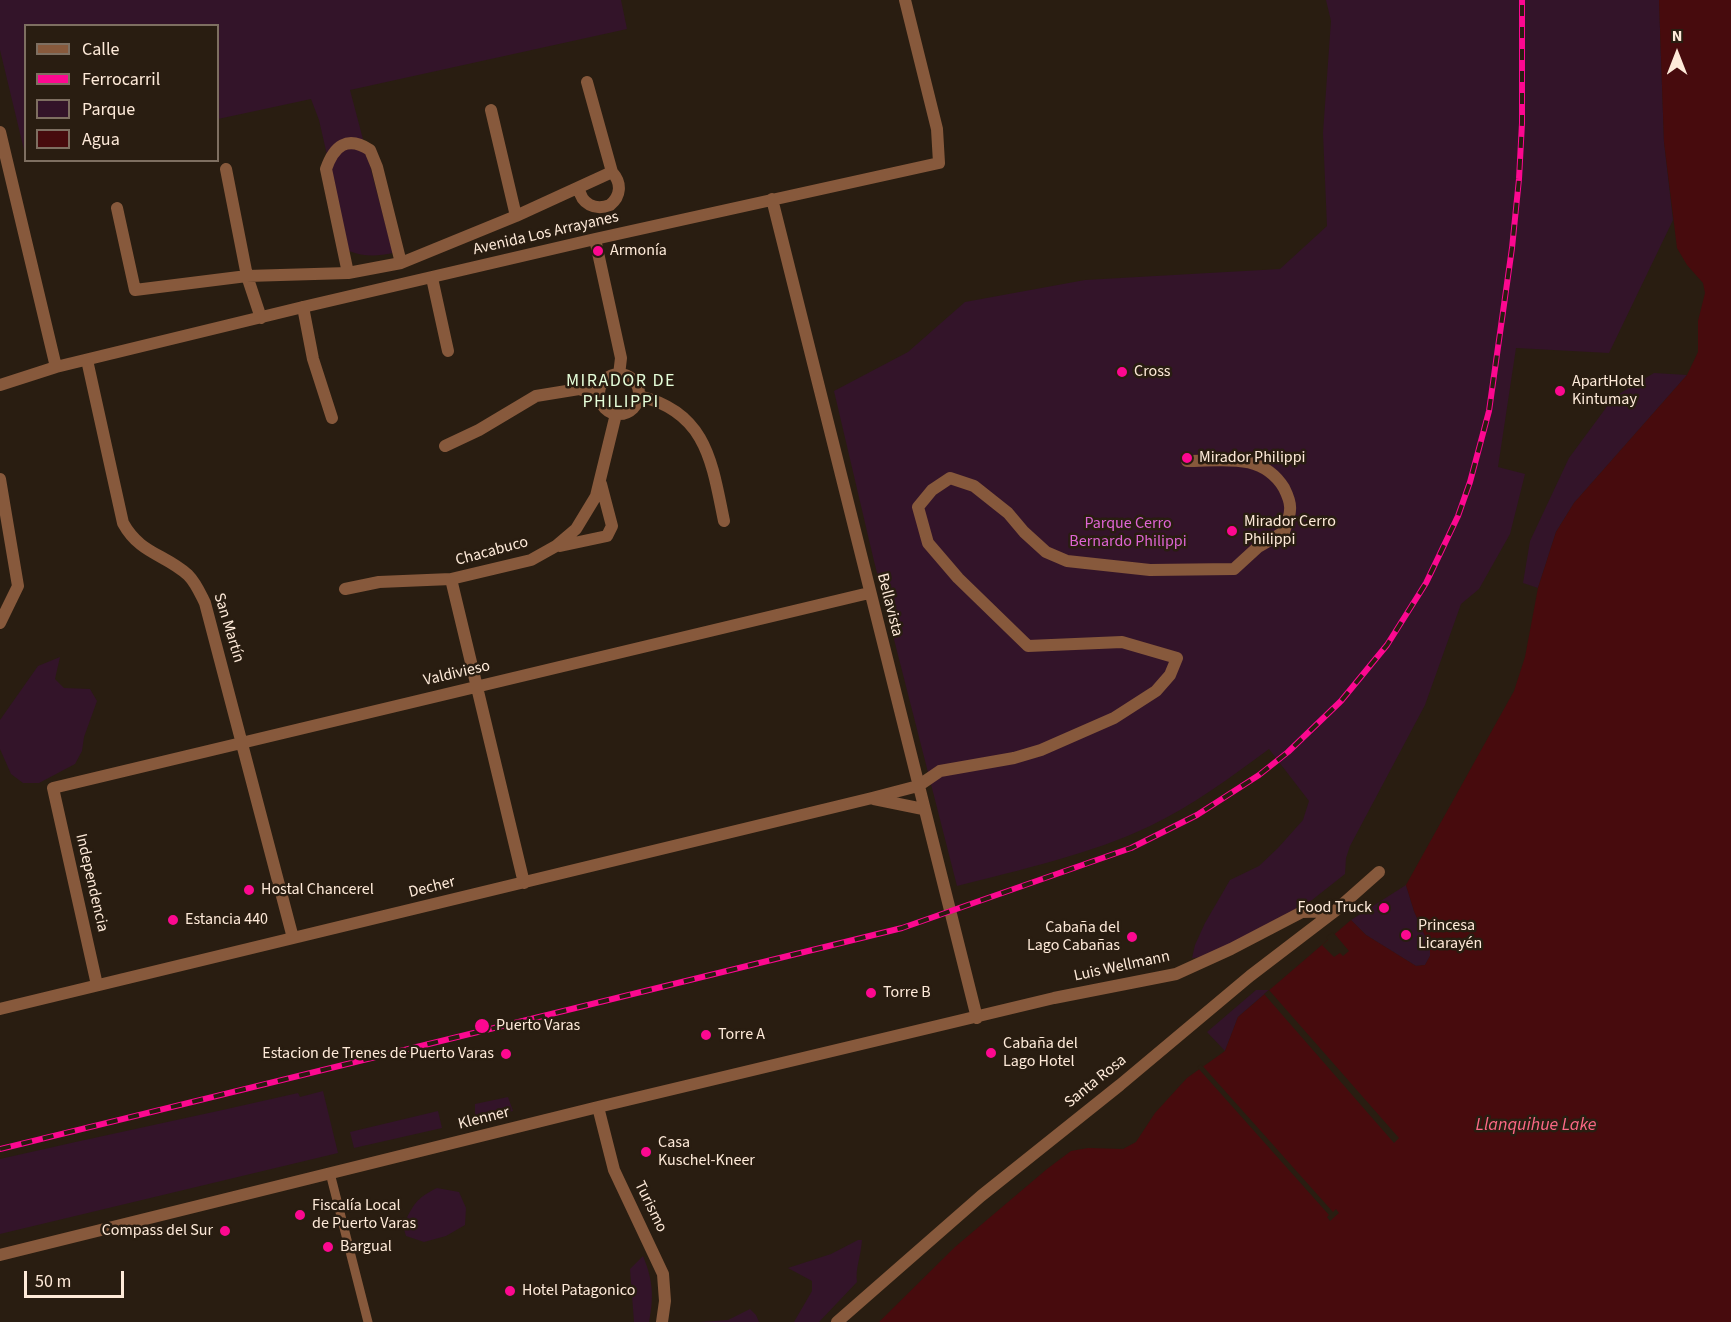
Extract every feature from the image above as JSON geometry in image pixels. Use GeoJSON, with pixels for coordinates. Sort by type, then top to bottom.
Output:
{"type":"FeatureCollection","features":[{"type":"Feature","properties":{"kind":"street","name":"Avenida Los Arrayanes"},"geometry":{"type":"LineString","coordinates":[[0,385],[56,367],[303,308],[595,239],[939,163],[938,129],[905,0]]}},
{"type":"Feature","properties":{"kind":"street"},"geometry":{"type":"LineString","coordinates":[[579,188],[582,199],[587,204],[598,208],[610,205],[619,192],[618,181],[612,172],[587,82]]}},
{"type":"Feature","properties":{"kind":"street"},"geometry":{"type":"LineString","coordinates":[[491,110],[516,216]]}},
{"type":"Feature","properties":{"kind":"street"},"geometry":{"type":"LineString","coordinates":[[0,132],[56,367]]}},
{"type":"Feature","properties":{"kind":"street"},"geometry":{"type":"LineString","coordinates":[[348,273],[326,169],[332,153],[342,144],[354,143],[370,150],[377,167],[401,263]]}},
{"type":"Feature","properties":{"kind":"street"},"geometry":{"type":"LineString","coordinates":[[226,169],[247,276],[261,318]]}},
{"type":"Feature","properties":{"kind":"street"},"geometry":{"type":"LineString","coordinates":[[117,208],[135,290],[247,276],[348,273],[401,263],[516,216],[612,172]]}},
{"type":"Feature","properties":{"kind":"street","name":"Bellavista"},"geometry":{"type":"LineString","coordinates":[[772,199],[976,1018]]}},
{"type":"Feature","properties":{"kind":"street"},"geometry":{"type":"LineString","coordinates":[[595,239],[621,358],[618,375]]}},
{"type":"Feature","properties":{"kind":"street"},"geometry":{"type":"LineString","coordinates":[[432,278],[448,351]]}},
{"type":"Feature","properties":{"kind":"street"},"geometry":{"type":"LineString","coordinates":[[303,308],[313,359],[332,418]]}},
{"type":"Feature","properties":{"kind":"street","name":"San Martín"},"geometry":{"type":"LineString","coordinates":[[87,360],[123,523],[129,534],[146,550],[180,569],[195,584],[205,603],[293,938]]}},
{"type":"Feature","properties":{"kind":"street"},"geometry":{"type":"LineString","coordinates":[[618,375],[631,378],[636,383],[639,396],[632,410],[624,414],[616,414],[603,405],[600,395],[603,383],[612,376],[618,375]]}},
{"type":"Feature","properties":{"kind":"street"},"geometry":{"type":"LineString","coordinates":[[445,446],[479,430],[537,396],[579,389],[600,395]]}},
{"type":"Feature","properties":{"kind":"street"},"geometry":{"type":"LineString","coordinates":[[639,396],[670,407],[696,429],[710,457],[724,521]]}},
{"type":"Feature","properties":{"kind":"street","name":"Chacabuco"},"geometry":{"type":"LineString","coordinates":[[524,883],[451,579],[531,560],[556,546],[571,534],[584,519],[601,484],[616,414]]}},
{"type":"Feature","properties":{"kind":"street","name":"Decher"},"geometry":{"type":"LineString","coordinates":[[0,1009],[918,786],[940,771],[1014,758],[1041,750],[1114,718],[1156,691],[1170,675],[1177,658],[1122,642],[1028,646],[958,578],[928,543],[918,507],[932,490],[950,478],[974,486],[1008,513],[1046,552],[1067,561],[1150,570],[1234,569],[1258,547],[1284,532],[1291,508],[1278,478],[1265,468],[1250,462],[1186,461]]}},
{"type":"Feature","properties":{"kind":"street"},"geometry":{"type":"LineString","coordinates":[[0,479],[2,507],[18,586],[0,623]]}},
{"type":"Feature","properties":{"kind":"street"},"geometry":{"type":"LineString","coordinates":[[556,546],[607,536],[612,526],[601,484]]}},
{"type":"Feature","properties":{"kind":"street"},"geometry":{"type":"LineString","coordinates":[[345,589],[379,582],[451,579]]}},
{"type":"Feature","properties":{"kind":"street","name":"Valdivieso"},"geometry":{"type":"LineString","coordinates":[[53,788],[869,593]]}},
{"type":"Feature","properties":{"kind":"street","name":"Independencia"},"geometry":{"type":"LineString","coordinates":[[53,788],[97,985]]}},
{"type":"Feature","properties":{"kind":"street","name":"Decher"},"geometry":{"type":"LineString","coordinates":[[872,798],[923,809]]}},
{"type":"Feature","properties":{"kind":"street","name":"Santa Rosa"},"geometry":{"type":"LineString","coordinates":[[837,1322],[981,1196],[1120,1085],[1250,976],[1335,911],[1379,872]]}},
{"type":"Feature","properties":{"kind":"street","name":"Luis Wellmann"},"geometry":{"type":"LineString","coordinates":[[976,1018],[1054,998],[1176,974],[1231,949],[1302,912],[1335,911]]}},
{"type":"Feature","properties":{"kind":"street","name":"Klenner"},"geometry":{"type":"LineString","coordinates":[[0,1255],[598,1107],[976,1018]]}},
{"type":"Feature","properties":{"kind":"street","name":"Turismo"},"geometry":{"type":"LineString","coordinates":[[598,1107],[614,1170],[663,1274],[665,1292],[662,1322]]}},
{"type":"Feature","properties":{"kind":"street"},"geometry":{"type":"LineString","coordinates":[[330,1173],[368,1322]]}},
{"type":"Feature","properties":{"kind":"green space"},"geometry":{"type":"Polygon","coordinates":[[[0,0],[621,0],[627,29],[350,90],[393,253],[382,255],[349,251],[319,120],[311,99],[219,119],[219,24],[24,24],[24,150],[0,50],[0,0]]]}},
{"type":"Feature","properties":{"kind":"green space","name":"Parque Cerro Bernardo Philippi"},"geometry":{"type":"Polygon","coordinates":[[[1326,0],[1659,0],[1664,142],[1673,220],[1609,353],[1516,348],[1498,467],[1525,474],[1510,534],[1479,589],[1461,604],[1425,705],[1350,846],[1346,858],[1345,874],[1312,900],[1206,957],[1192,958],[1205,923],[1230,880],[1259,866],[1278,848],[1303,820],[1309,801],[1269,749],[1196,800],[1166,818],[1128,836],[1055,860],[957,886],[874,561],[834,391],[908,352],[965,302],[1085,280],[1280,269],[1327,226],[1323,133],[1331,21],[1326,0]]]}},
{"type":"Feature","properties":{"kind":"green space"},"geometry":{"type":"Polygon","coordinates":[[[1654,373],[1687,375],[1574,503],[1556,532],[1538,588],[1523,583],[1530,541],[1569,458],[1614,397],[1654,373]]]}},
{"type":"Feature","properties":{"kind":"green space"},"geometry":{"type":"Polygon","coordinates":[[[60,657],[55,679],[64,688],[90,689],[97,701],[84,737],[82,751],[75,764],[39,783],[23,783],[11,774],[0,749],[0,720],[38,666],[60,657]]]}},
{"type":"Feature","properties":{"kind":"green space"},"geometry":{"type":"Polygon","coordinates":[[[1406,885],[1414,911],[1430,947],[1430,956],[1425,965],[1416,966],[1366,935],[1351,920],[1406,885]]]}},
{"type":"Feature","properties":{"kind":"green space"},"geometry":{"type":"Polygon","coordinates":[[[1256,990],[1269,990],[1238,1017],[1225,1051],[1207,1032],[1256,990]]]}},
{"type":"Feature","properties":{"kind":"green space"},"geometry":{"type":"Polygon","coordinates":[[[323,1091],[338,1153],[0,1234],[0,1159],[298,1093],[300,1097],[323,1091]]]}},
{"type":"Feature","properties":{"kind":"green space"},"geometry":{"type":"Polygon","coordinates":[[[508,1097],[513,1111],[475,1120],[475,1104],[508,1097]]]}},
{"type":"Feature","properties":{"kind":"green space"},"geometry":{"type":"Polygon","coordinates":[[[438,1111],[442,1128],[354,1148],[350,1132],[438,1111]]]}},
{"type":"Feature","properties":{"kind":"green space"},"geometry":{"type":"Polygon","coordinates":[[[437,1188],[459,1192],[466,1208],[465,1225],[446,1236],[424,1242],[406,1236],[403,1226],[413,1207],[424,1195],[437,1188]]]}},
{"type":"Feature","properties":{"kind":"green space"},"geometry":{"type":"Polygon","coordinates":[[[862,1240],[857,1282],[819,1322],[794,1322],[812,1291],[812,1281],[788,1268],[831,1254],[862,1240]]]}},
{"type":"Feature","properties":{"kind":"green space"},"geometry":{"type":"Polygon","coordinates":[[[643,1256],[651,1281],[651,1313],[649,1322],[634,1322],[630,1269],[643,1256]]]}},
{"type":"Feature","properties":{"kind":"green space"},"geometry":{"type":"Polygon","coordinates":[[[750,1309],[759,1322],[700,1322],[728,1320],[750,1309]]]}},
{"type":"Feature","properties":{"kind":"water","name":"Llanquihue Lake"},"geometry":{"type":"Polygon","coordinates":[[[1659,0],[1731,0],[1731,1322],[879,1322],[955,1247],[1071,1151],[1088,1148],[1123,1149],[1136,1142],[1155,1113],[1187,1078],[1225,1051],[1238,1017],[1351,920],[1366,935],[1416,966],[1425,965],[1430,956],[1430,947],[1414,911],[1406,885],[1514,691],[1525,657],[1538,588],[1556,532],[1574,503],[1687,375],[1698,352],[1698,321],[1705,293],[1703,283],[1687,265],[1677,248],[1664,142],[1659,0]]]}},
{"type":"Feature","properties":{"kind":"pier"},"geometry":{"type":"Polygon","coordinates":[[[1333,932],[1349,951],[1343,956],[1340,953],[1334,957],[1322,945],[1328,940],[1326,937],[1333,932]]]}},
{"type":"Feature","properties":{"kind":"pier"},"geometry":{"type":"Polygon","coordinates":[[[1269,990],[1399,1138],[1394,1143],[1264,994],[1269,990]]]}},
{"type":"Feature","properties":{"kind":"pier"},"geometry":{"type":"Polygon","coordinates":[[[1201,1064],[1333,1212],[1336,1209],[1339,1213],[1330,1221],[1327,1217],[1329,1215],[1197,1067],[1201,1064]]]}},
{"type":"Feature","properties":{"kind":"railway"},"geometry":{"type":"LineString","coordinates":[[0,1149],[902,928],[1131,848],[1197,815],[1259,775],[1288,752],[1341,701],[1387,645],[1426,583],[1458,516],[1470,482],[1489,411],[1512,248],[1522,123],[1522,0]]}},
{"type":"Feature","properties":{"kind":"place","name":"Armonía"},"geometry":{"type":"Point","coordinates":[598,251]}},
{"type":"Feature","properties":{"kind":"place","name":"Cross"},"geometry":{"type":"Point","coordinates":[1122,372]}},
{"type":"Feature","properties":{"kind":"place","name":"ApartHotel Kintumay"},"geometry":{"type":"Point","coordinates":[1560,391]}},
{"type":"Feature","properties":{"kind":"place","name":"Mirador Philippi"},"geometry":{"type":"Point","coordinates":[1187,458]}},
{"type":"Feature","properties":{"kind":"place","name":"Mirador Cerro Philippi"},"geometry":{"type":"Point","coordinates":[1232,531]}},
{"type":"Feature","properties":{"kind":"place","name":"Hostal Chancerel"},"geometry":{"type":"Point","coordinates":[249,890]}},
{"type":"Feature","properties":{"kind":"place","name":"Food Truck"},"geometry":{"type":"Point","coordinates":[1384,908]}},
{"type":"Feature","properties":{"kind":"place","name":"Estancia 440"},"geometry":{"type":"Point","coordinates":[173,920]}},
{"type":"Feature","properties":{"kind":"place","name":"Princesa Licarayén"},"geometry":{"type":"Point","coordinates":[1406,935]}},
{"type":"Feature","properties":{"kind":"place","name":"Cabaña del Lago Cabañas"},"geometry":{"type":"Point","coordinates":[1132,937]}},
{"type":"Feature","properties":{"kind":"place","name":"Torre B"},"geometry":{"type":"Point","coordinates":[871,993]}},
{"type":"Feature","properties":{"kind":"place","name":"Puerto Varas"},"geometry":{"type":"Point","coordinates":[482,1026]}},
{"type":"Feature","properties":{"kind":"place","name":"Torre A"},"geometry":{"type":"Point","coordinates":[706,1035]}},
{"type":"Feature","properties":{"kind":"place","name":"Cabaña del Lago Hotel"},"geometry":{"type":"Point","coordinates":[991,1053]}},
{"type":"Feature","properties":{"kind":"place","name":"Estacion de Trenes de Puerto Varas"},"geometry":{"type":"Point","coordinates":[506,1054]}},
{"type":"Feature","properties":{"kind":"place","name":"Casa Kuschel-Kneer"},"geometry":{"type":"Point","coordinates":[646,1152]}},
{"type":"Feature","properties":{"kind":"place","name":"Fiscalía Local de Puerto Varas"},"geometry":{"type":"Point","coordinates":[300,1215]}},
{"type":"Feature","properties":{"kind":"place","name":"Compass del Sur"},"geometry":{"type":"Point","coordinates":[225,1231]}},
{"type":"Feature","properties":{"kind":"place","name":"Bargual"},"geometry":{"type":"Point","coordinates":[328,1247]}},
{"type":"Feature","properties":{"kind":"place","name":"Hotel Patagonico"},"geometry":{"type":"Point","coordinates":[510,1291]}},
{"type":"Feature","properties":{"kind":"district","name":"MIRADOR DE PHILIPPI"},"geometry":{"type":"Point","coordinates":[621,392]}}]}
